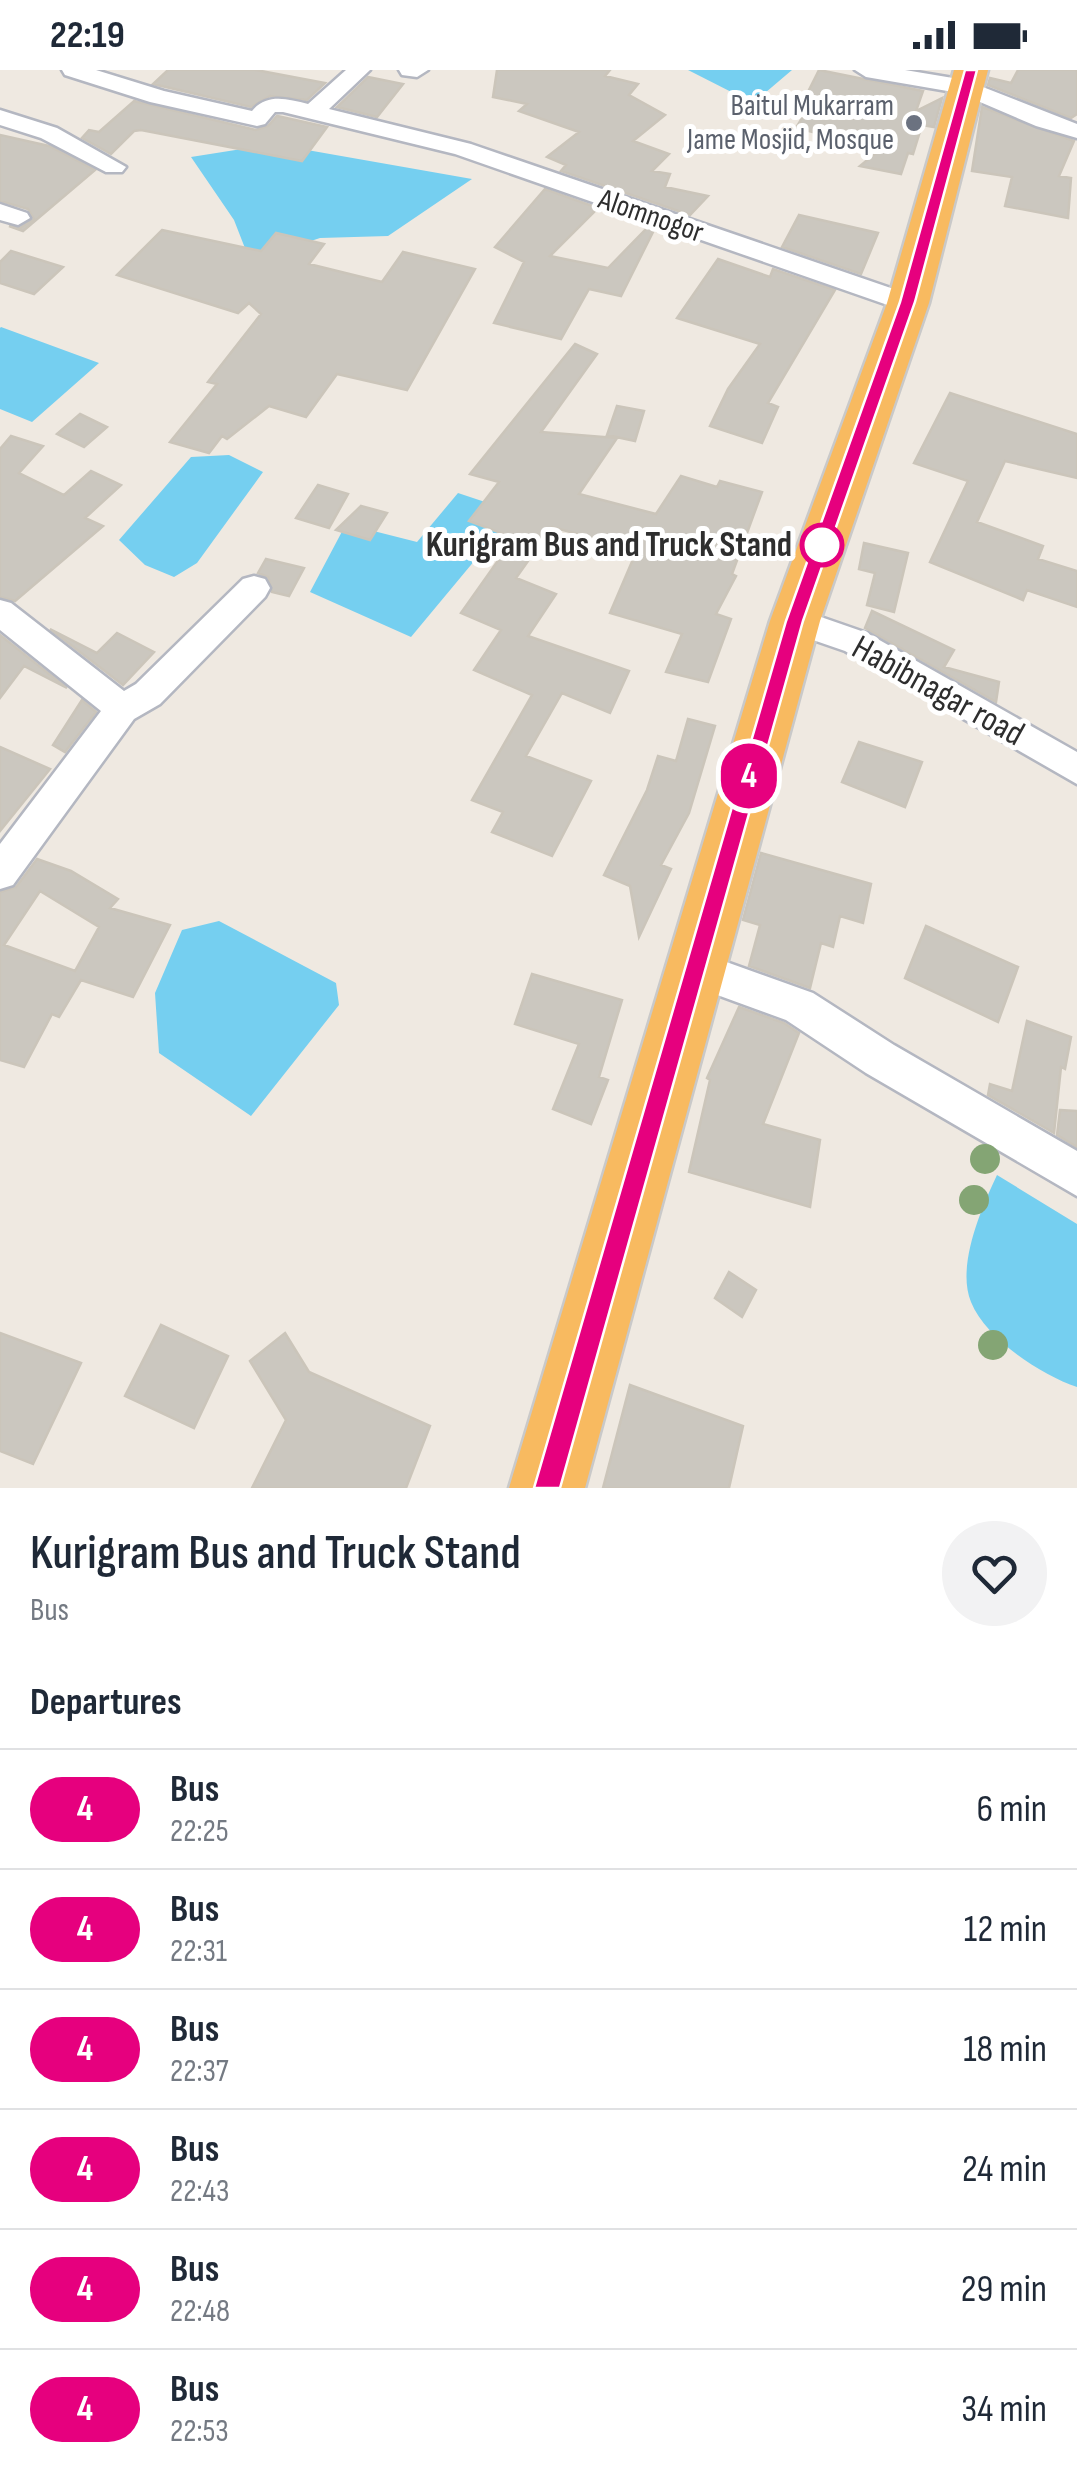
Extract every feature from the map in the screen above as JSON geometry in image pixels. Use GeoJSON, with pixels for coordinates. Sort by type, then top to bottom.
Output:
{"type":"FeatureCollection","features":[{"type":"Feature","properties":{"kind":"highway"},"geometry":{"type":"LineString","coordinates":[[547,1488],[794,621],[908,302],[968,78]]}},
{"type":"Feature","properties":{"kind":"street","name":"Alomnogor"},"geometry":{"type":"LineString","coordinates":[[73,70],[158,98],[257,120],[268,106],[395,130],[463,148],[624,208],[908,302]]}},
{"type":"Feature","properties":{"kind":"street"},"geometry":{"type":"LineString","coordinates":[[312,113],[359,70]]}},
{"type":"Feature","properties":{"kind":"street"},"geometry":{"type":"LineString","coordinates":[[866,70],[968,78],[1077,131]]}},
{"type":"Feature","properties":{"kind":"street"},"geometry":{"type":"LineString","coordinates":[[0,116],[49,132],[114,166]]}},
{"type":"Feature","properties":{"kind":"street"},"geometry":{"type":"LineString","coordinates":[[0,873],[122,709],[148,694],[254,588]]}},
{"type":"Feature","properties":{"kind":"street"},"geometry":{"type":"LineString","coordinates":[[0,612],[122,709]]}},
{"type":"Feature","properties":{"kind":"street","name":"Habibnagar road"},"geometry":{"type":"LineString","coordinates":[[794,621],[856,642],[1077,770]]}},
{"type":"Feature","properties":{"kind":"street"},"geometry":{"type":"LineString","coordinates":[[694,968],[799,1006],[1077,1176]]}},
{"type":"Feature","properties":{"kind":"water"},"geometry":{"type":"Polygon","coordinates":[[[688,70],[792,70],[753,103],[688,70]]]}},
{"type":"Feature","properties":{"kind":"water"},"geometry":{"type":"Polygon","coordinates":[[[273,144],[472,179],[388,236],[320,238],[250,261],[234,220],[191,157],[273,144]]]}},
{"type":"Feature","properties":{"kind":"water"},"geometry":{"type":"Polygon","coordinates":[[[0,328],[99,363],[32,422],[0,409],[0,328]]]}},
{"type":"Feature","properties":{"kind":"water"},"geometry":{"type":"Polygon","coordinates":[[[229,455],[263,472],[197,563],[174,577],[145,565],[119,540],[191,457],[229,455]]]}},
{"type":"Feature","properties":{"kind":"water"},"geometry":{"type":"Polygon","coordinates":[[[458,493],[515,512],[411,637],[310,592],[346,524],[417,542],[458,493]]]}},
{"type":"Feature","properties":{"kind":"water"},"geometry":{"type":"Polygon","coordinates":[[[219,921],[336,983],[339,1005],[251,1116],[159,1053],[155,993],[182,930],[219,921]]]}},
{"type":"Feature","properties":{"kind":"water"},"geometry":{"type":"Polygon","coordinates":[[[997,1175],[1077,1224],[1077,1387],[1016,1354],[989,1329],[971,1302],[967,1288],[969,1254],[997,1175]]]}},
{"type":"Feature","properties":{"kind":"building"},"geometry":{"type":"Polygon","coordinates":[[[168,70],[256,70],[325,83],[307,100],[270,96],[251,107],[153,84],[168,70]]]}},
{"type":"Feature","properties":{"kind":"building"},"geometry":{"type":"Polygon","coordinates":[[[497,70],[610,70],[605,76],[638,84],[629,95],[665,115],[633,141],[669,154],[652,171],[670,174],[665,187],[708,196],[690,215],[561,171],[566,165],[547,157],[579,132],[519,111],[527,104],[493,97],[497,70]]]}},
{"type":"Feature","properties":{"kind":"building"},"geometry":{"type":"Polygon","coordinates":[[[819,70],[923,91],[916,111],[942,98],[934,127],[922,125],[913,154],[908,153],[901,174],[860,166],[882,148],[816,136],[817,133],[796,128],[810,105],[804,100],[819,70]]]}},
{"type":"Feature","properties":{"kind":"building"},"geometry":{"type":"Polygon","coordinates":[[[1018,70],[1077,70],[1077,114],[1071,118],[988,85],[990,78],[1011,83],[1018,70]]]}},
{"type":"Feature","properties":{"kind":"building"},"geometry":{"type":"Polygon","coordinates":[[[368,77],[403,84],[377,117],[337,107],[368,77]]]}},
{"type":"Feature","properties":{"kind":"building"},"geometry":{"type":"Polygon","coordinates":[[[134,101],[256,130],[268,126],[277,116],[327,127],[302,161],[141,130],[134,131],[111,154],[82,138],[89,130],[99,132],[134,101]]]}},
{"type":"Feature","properties":{"kind":"building"},"geometry":{"type":"Polygon","coordinates":[[[982,107],[1074,141],[1059,176],[1071,178],[1068,218],[1005,206],[1012,177],[972,171],[982,107]]]}},
{"type":"Feature","properties":{"kind":"building"},"geometry":{"type":"Polygon","coordinates":[[[0,135],[49,146],[95,170],[23,231],[9,226],[20,228],[34,219],[28,209],[0,201],[0,135]]]}},
{"type":"Feature","properties":{"kind":"building"},"geometry":{"type":"Polygon","coordinates":[[[545,189],[598,208],[550,256],[608,268],[649,226],[655,228],[621,296],[589,289],[561,339],[494,323],[524,262],[495,247],[545,189]]]}},
{"type":"Feature","properties":{"kind":"building"},"geometry":{"type":"Polygon","coordinates":[[[799,215],[878,233],[861,274],[782,247],[799,215]]]}},
{"type":"Feature","properties":{"kind":"building"},"geometry":{"type":"Polygon","coordinates":[[[162,230],[261,251],[276,233],[324,244],[309,264],[382,282],[403,252],[475,269],[407,390],[337,374],[306,417],[269,406],[227,439],[222,436],[209,453],[170,442],[217,384],[208,382],[261,314],[249,303],[238,313],[117,275],[162,230]]]}},
{"type":"Feature","properties":{"kind":"building"},"geometry":{"type":"Polygon","coordinates":[[[11,251],[63,267],[34,294],[0,283],[0,262],[11,251]]]}},
{"type":"Feature","properties":{"kind":"building"},"geometry":{"type":"Polygon","coordinates":[[[718,259],[770,277],[773,269],[835,290],[768,403],[778,407],[762,443],[710,426],[728,389],[760,344],[677,318],[718,259]]]}},
{"type":"Feature","properties":{"kind":"building"},"geometry":{"type":"Polygon","coordinates":[[[575,344],[597,354],[541,432],[617,438],[579,494],[656,514],[681,476],[717,487],[720,481],[762,492],[732,574],[736,576],[716,614],[731,619],[708,682],[666,672],[682,634],[610,613],[637,550],[552,527],[516,578],[556,594],[528,636],[629,671],[610,713],[562,693],[526,756],[591,781],[552,856],[492,832],[503,812],[472,800],[532,695],[474,670],[501,630],[461,613],[514,538],[469,521],[499,482],[470,474],[575,344]]]}},
{"type":"Feature","properties":{"kind":"building"},"geometry":{"type":"Polygon","coordinates":[[[950,393],[1077,434],[1077,478],[1005,461],[977,522],[1043,546],[1038,559],[1077,571],[1077,607],[1027,590],[1023,600],[930,562],[968,481],[914,463],[950,393]]]}},
{"type":"Feature","properties":{"kind":"building"},"geometry":{"type":"Polygon","coordinates":[[[617,406],[644,411],[635,441],[607,435],[617,406]]]}},
{"type":"Feature","properties":{"kind":"building"},"geometry":{"type":"Polygon","coordinates":[[[80,414],[107,427],[84,447],[57,434],[80,414]]]}},
{"type":"Feature","properties":{"kind":"building"},"geometry":{"type":"Polygon","coordinates":[[[11,436],[43,446],[19,473],[64,495],[91,471],[121,485],[85,518],[103,526],[15,601],[0,597],[0,449],[11,436]]]}},
{"type":"Feature","properties":{"kind":"building"},"geometry":{"type":"Polygon","coordinates":[[[318,485],[348,494],[329,528],[296,518],[318,485]]]}},
{"type":"Feature","properties":{"kind":"building"},"geometry":{"type":"Polygon","coordinates":[[[361,506],[387,513],[370,540],[336,530],[361,506]]]}},
{"type":"Feature","properties":{"kind":"building"},"geometry":{"type":"Polygon","coordinates":[[[864,543],[908,553],[894,612],[867,605],[875,573],[859,569],[864,543]]]}},
{"type":"Feature","properties":{"kind":"building"},"geometry":{"type":"Polygon","coordinates":[[[266,559],[304,568],[289,596],[272,592],[268,577],[258,573],[266,559]]]}},
{"type":"Feature","properties":{"kind":"building"},"geometry":{"type":"Polygon","coordinates":[[[872,611],[954,650],[944,667],[999,682],[996,702],[865,628],[872,611]]]}},
{"type":"Feature","properties":{"kind":"building"},"geometry":{"type":"Polygon","coordinates":[[[50,629],[97,653],[117,633],[154,652],[123,685],[50,629]]]}},
{"type":"Feature","properties":{"kind":"building"},"geometry":{"type":"Polygon","coordinates":[[[0,635],[67,688],[24,666],[0,698],[0,635]]]}},
{"type":"Feature","properties":{"kind":"building"},"geometry":{"type":"Polygon","coordinates":[[[82,700],[96,712],[65,752],[53,745],[82,700]]]}},
{"type":"Feature","properties":{"kind":"building"},"geometry":{"type":"Polygon","coordinates":[[[688,719],[715,726],[689,813],[661,865],[671,869],[639,937],[630,886],[604,875],[647,790],[658,756],[676,761],[688,719]]]}},
{"type":"Feature","properties":{"kind":"building"},"geometry":{"type":"Polygon","coordinates":[[[859,742],[922,762],[905,807],[842,782],[859,742]]]}},
{"type":"Feature","properties":{"kind":"building"},"geometry":{"type":"Polygon","coordinates":[[[0,747],[50,769],[0,831],[0,747]]]}},
{"type":"Feature","properties":{"kind":"building"},"geometry":{"type":"Polygon","coordinates":[[[761,853],[871,884],[863,923],[840,916],[833,947],[821,943],[810,988],[749,966],[760,925],[743,920],[761,853]]]}},
{"type":"Feature","properties":{"kind":"building"},"geometry":{"type":"Polygon","coordinates":[[[37,859],[71,871],[118,899],[110,908],[170,925],[133,997],[81,980],[59,1017],[52,1014],[24,1067],[0,1060],[0,892],[16,887],[37,859]],[[40,891],[4,945],[75,971],[99,927],[40,891]]]}},
{"type":"Feature","properties":{"kind":"building"},"geometry":{"type":"Polygon","coordinates":[[[926,926],[1018,967],[998,1022],[905,978],[926,926]]]}},
{"type":"Feature","properties":{"kind":"building"},"geometry":{"type":"Polygon","coordinates":[[[532,974],[622,1000],[599,1077],[608,1080],[591,1124],[553,1109],[579,1044],[515,1024],[532,974]]]}},
{"type":"Feature","properties":{"kind":"building"},"geometry":{"type":"Polygon","coordinates":[[[739,1007],[784,1023],[799,1033],[763,1124],[820,1140],[810,1207],[689,1172],[710,1080],[707,1078],[739,1007]]]}},
{"type":"Feature","properties":{"kind":"building"},"geometry":{"type":"Polygon","coordinates":[[[1027,1021],[1071,1037],[1065,1069],[1061,1067],[1054,1133],[988,1095],[990,1084],[1012,1091],[1027,1021]]]}},
{"type":"Feature","properties":{"kind":"building"},"geometry":{"type":"Polygon","coordinates":[[[1060,1110],[1077,1111],[1077,1147],[1057,1135],[1060,1110]]]}},
{"type":"Feature","properties":{"kind":"building"},"geometry":{"type":"Polygon","coordinates":[[[729,1272],[756,1290],[742,1317],[715,1298],[729,1272]]]}},
{"type":"Feature","properties":{"kind":"building"},"geometry":{"type":"Polygon","coordinates":[[[161,1325],[228,1356],[194,1428],[125,1396],[161,1325]]]}},
{"type":"Feature","properties":{"kind":"building"},"geometry":{"type":"Polygon","coordinates":[[[0,1333],[81,1363],[33,1464],[0,1451],[0,1333]]]}},
{"type":"Feature","properties":{"kind":"building"},"geometry":{"type":"Polygon","coordinates":[[[285,1333],[309,1372],[430,1426],[406,1488],[252,1488],[286,1420],[250,1361],[285,1333]]]}},
{"type":"Feature","properties":{"kind":"building"},"geometry":{"type":"Polygon","coordinates":[[[630,1385],[743,1426],[729,1488],[603,1488],[630,1385]]]}},
{"type":"Feature","properties":{"kind":"bus line","name":"4"},"geometry":{"type":"LineString","coordinates":[[547,1488],[794,621],[908,302],[971,70]]}},
{"type":"Feature","properties":{"kind":"place","name":"Baitul Mukarram Jame Mosjid, Mosque"},"geometry":{"type":"Point","coordinates":[914,123]}},
{"type":"Feature","properties":{"kind":"place","name":"Kurigram Bus and Truck Stand"},"geometry":{"type":"Point","coordinates":[822,545]}}]}
